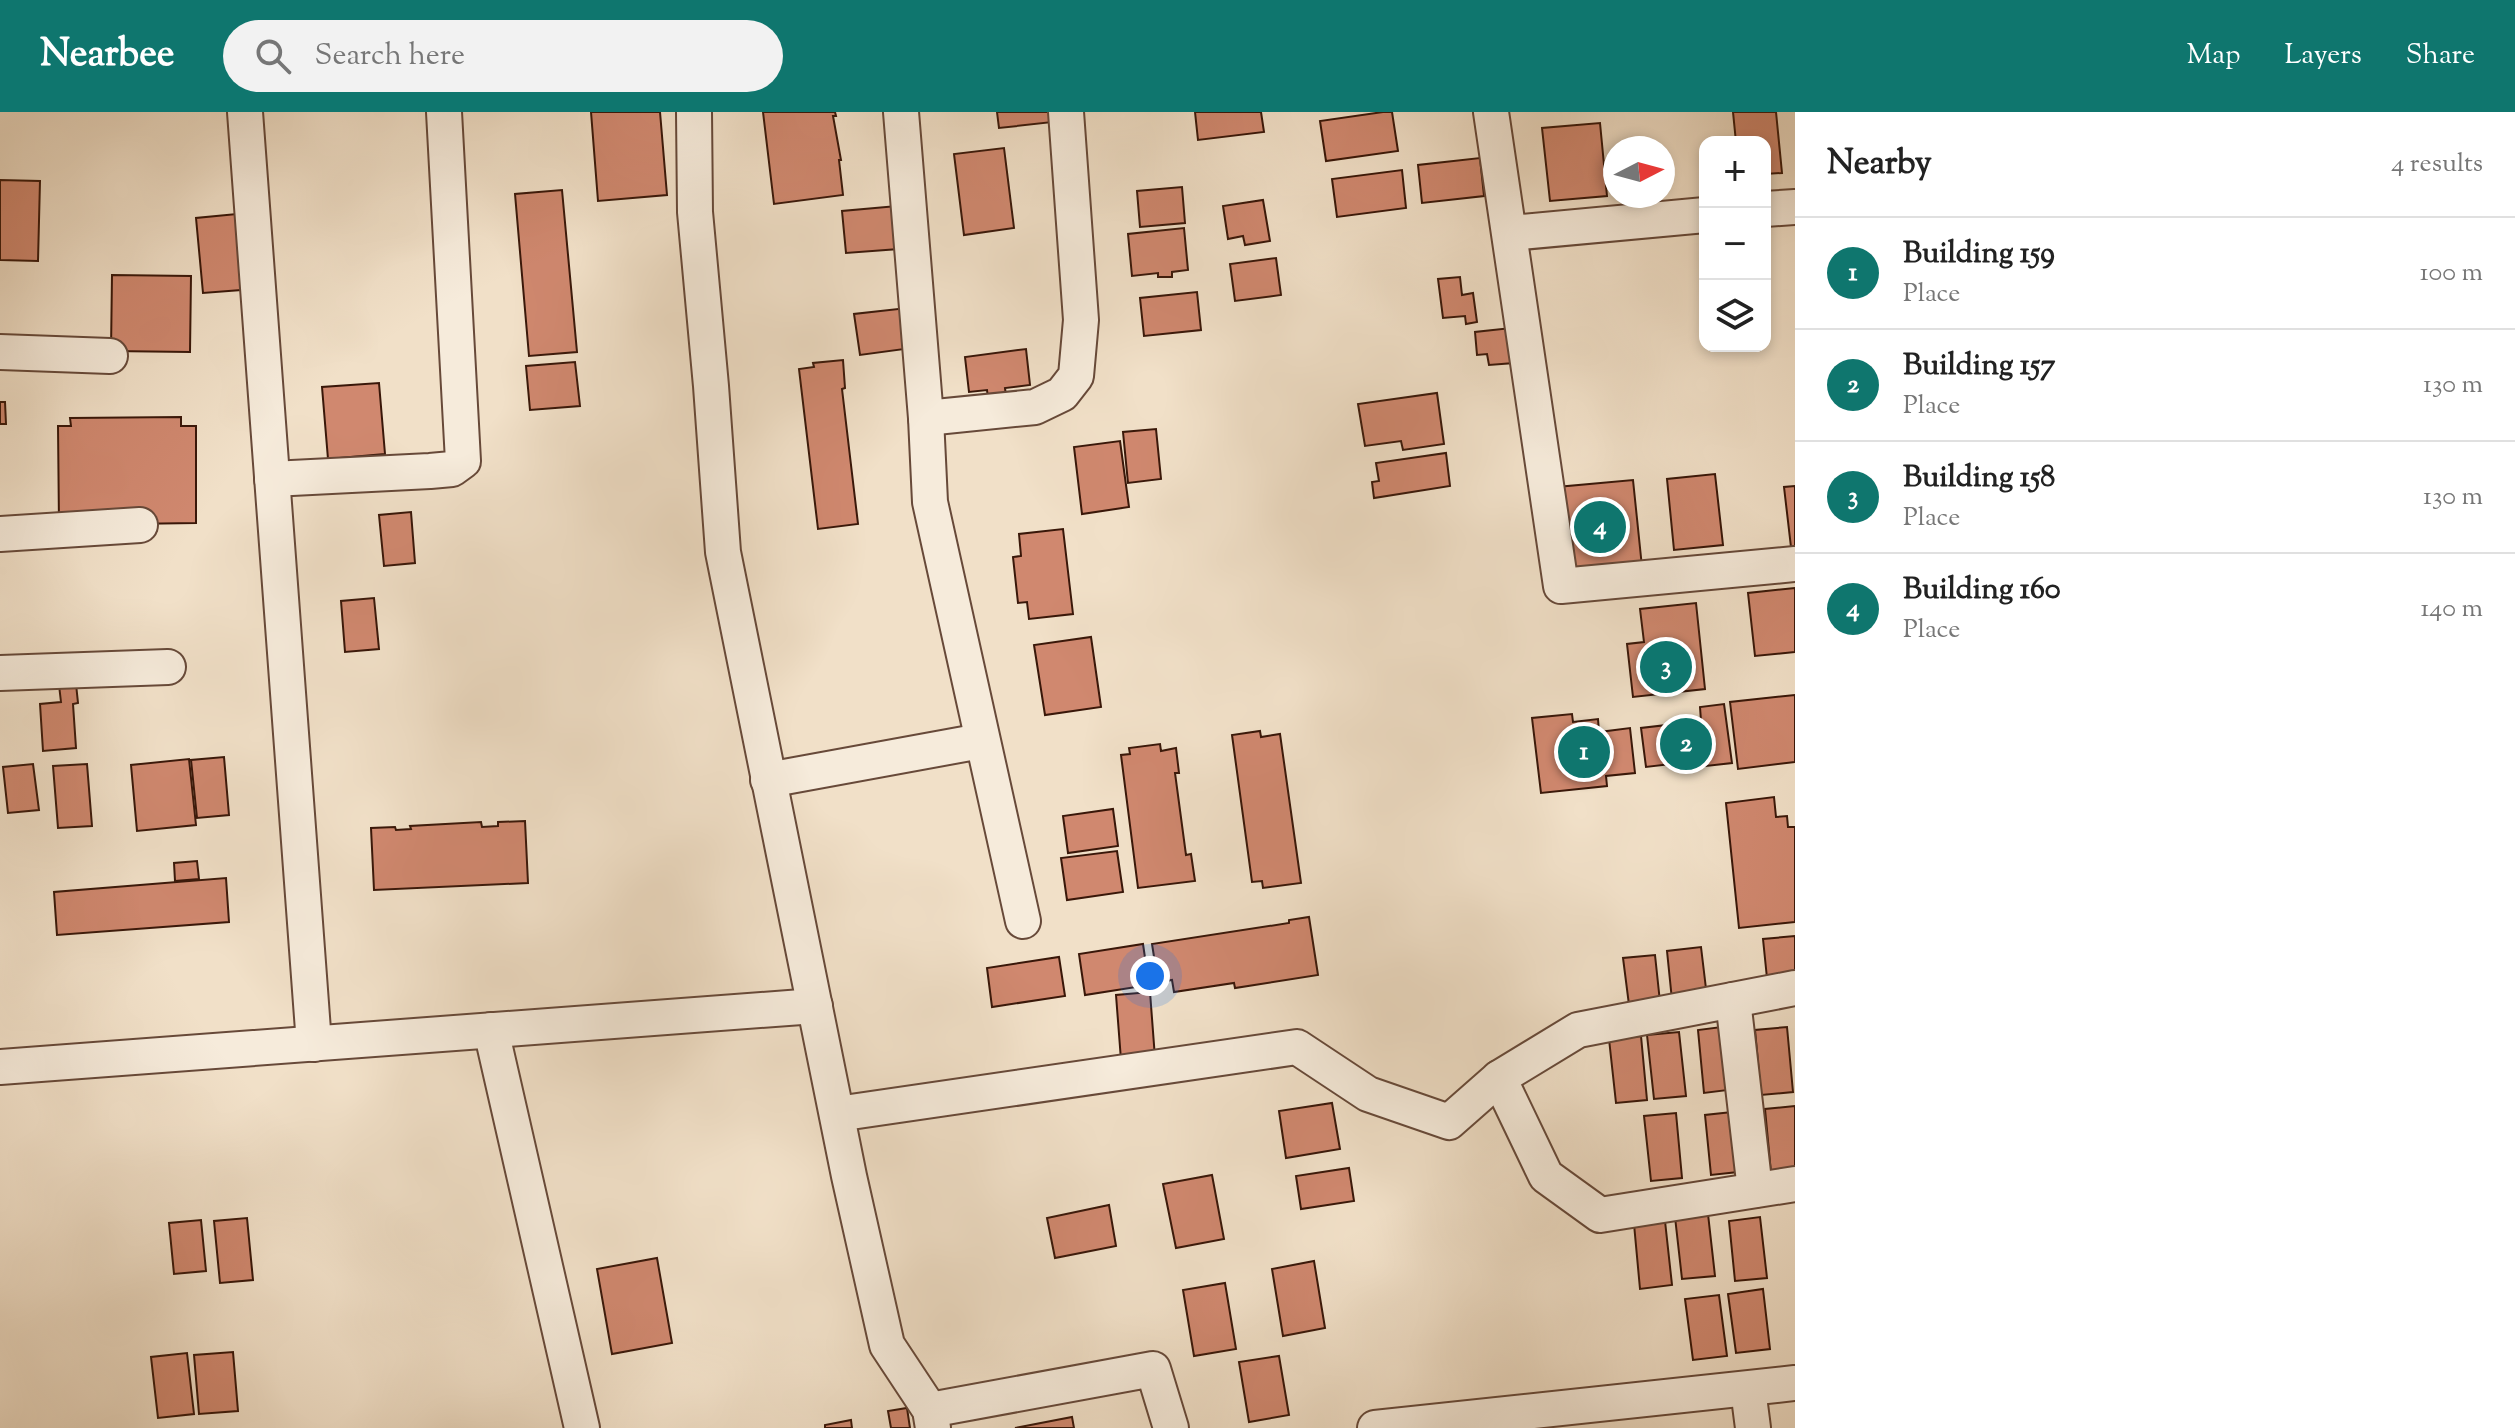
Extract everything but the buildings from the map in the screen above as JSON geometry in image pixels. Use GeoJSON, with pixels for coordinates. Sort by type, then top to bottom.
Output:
{"type":"FeatureCollection","features":[{"type":"Feature","properties":{"kind":"street"},"geometry":{"type":"LineString","coordinates":[[245,112],[314,1044]]}},
{"type":"Feature","properties":{"kind":"street"},"geometry":{"type":"LineString","coordinates":[[272,479],[452,469],[463,461],[444,112]]}},
{"type":"Feature","properties":{"kind":"street"},"geometry":{"type":"LineString","coordinates":[[694,112],[695,212],[723,552],[887,1345],[931,1419],[1153,1369],[1171,1428]]}},
{"type":"Feature","properties":{"kind":"street"},"geometry":{"type":"LineString","coordinates":[[901,112],[930,502],[1023,921]]}},
{"type":"Feature","properties":{"kind":"street"},"geometry":{"type":"LineString","coordinates":[[926,418],[1035,407],[1062,394],[1076,376],[1081,320],[1066,112]]}},
{"type":"Feature","properties":{"kind":"street"},"geometry":{"type":"LineString","coordinates":[[1491,112],[1561,586],[1795,564]]}},
{"type":"Feature","properties":{"kind":"street"},"geometry":{"type":"LineString","coordinates":[[1771,209],[1795,207]]}},
{"type":"Feature","properties":{"kind":"street"},"geometry":{"type":"LineString","coordinates":[[1511,233],[1699,216]]}},
{"type":"Feature","properties":{"kind":"street"},"geometry":{"type":"LineString","coordinates":[[0,352],[110,356]]}},
{"type":"Feature","properties":{"kind":"street"},"geometry":{"type":"LineString","coordinates":[[0,534],[140,525]]}},
{"type":"Feature","properties":{"kind":"street"},"geometry":{"type":"LineString","coordinates":[[0,673],[168,667]]}},
{"type":"Feature","properties":{"kind":"street"},"geometry":{"type":"LineString","coordinates":[[768,780],[981,741]]}},
{"type":"Feature","properties":{"kind":"street"},"geometry":{"type":"LineString","coordinates":[[837,1114],[1297,1047],[1368,1094],[1449,1122],[1499,1078],[1578,1030],[1795,988]]}},
{"type":"Feature","properties":{"kind":"street"},"geometry":{"type":"LineString","coordinates":[[1733,1000],[1755,1190]]}},
{"type":"Feature","properties":{"kind":"street"},"geometry":{"type":"LineString","coordinates":[[0,1067],[815,1006]]}},
{"type":"Feature","properties":{"kind":"street"},"geometry":{"type":"LineString","coordinates":[[491,1030],[582,1428]]}},
{"type":"Feature","properties":{"kind":"street"},"geometry":{"type":"LineString","coordinates":[[1499,1078],[1546,1176],[1600,1215],[1795,1184]]}},
{"type":"Feature","properties":{"kind":"street"},"geometry":{"type":"LineString","coordinates":[[1375,1428],[1795,1383]]}},
{"type":"Feature","properties":{"kind":"street"},"geometry":{"type":"LineString","coordinates":[[1748,1389],[1753,1428]]}},
{"type":"Feature","properties":{"kind":"place","name":"Building 160"},"geometry":{"type":"Point","coordinates":[1600,527]}},
{"type":"Feature","properties":{"kind":"place","name":"Building 158"},"geometry":{"type":"Point","coordinates":[1666,667]}},
{"type":"Feature","properties":{"kind":"place","name":"Building 157"},"geometry":{"type":"Point","coordinates":[1686,744]}},
{"type":"Feature","properties":{"kind":"place","name":"Building 159"},"geometry":{"type":"Point","coordinates":[1584,752]}}]}
